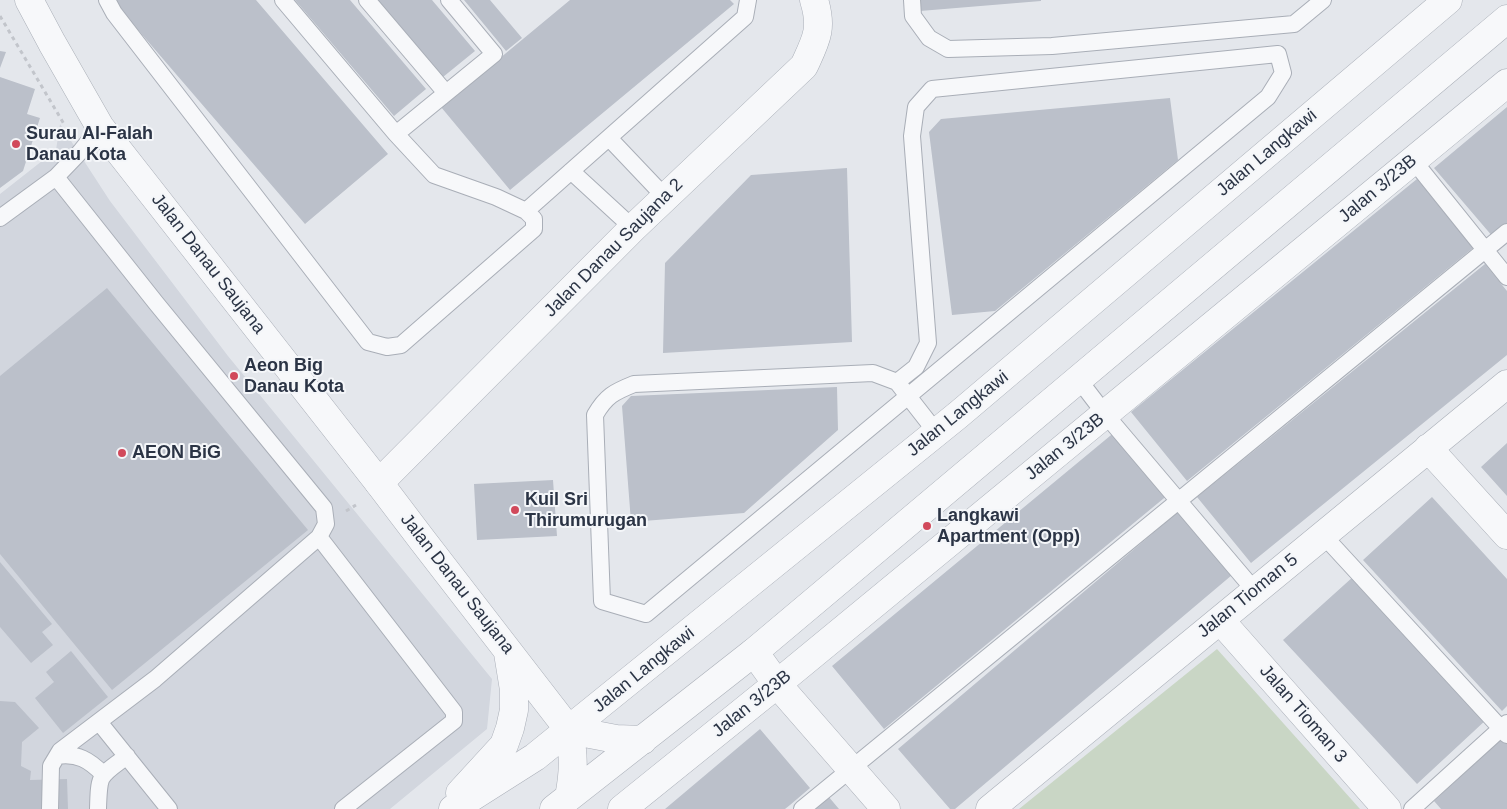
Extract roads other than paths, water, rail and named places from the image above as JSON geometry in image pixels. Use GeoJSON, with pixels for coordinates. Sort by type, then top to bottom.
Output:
{"type":"FeatureCollection","features":[{"type":"Feature","properties":{"kind":"street","name":"Jalan Danau Saujana"},"geometry":{"type":"LineString","coordinates":[[29,0],[100,127],[379,483],[569,730]]}},
{"type":"Feature","properties":{"kind":"street","name":"Jalan Danau Saujana 2"},"geometry":{"type":"LineString","coordinates":[[379,483],[633,228],[804,66],[816,41],[819,18],[814,0]]}},
{"type":"Feature","properties":{"kind":"street","name":"Jalan Langkawi"},"geometry":{"type":"LineString","coordinates":[[453,809],[535,757],[936,432],[1448,0]]}},
{"type":"Feature","properties":{"kind":"street"},"geometry":{"type":"LineString","coordinates":[[561,803],[754,652],[1504,23]]}},
{"type":"Feature","properties":{"kind":"street","name":"Jalan 3/23B"},"geometry":{"type":"LineString","coordinates":[[622,809],[777,684],[1507,83]]}},
{"type":"Feature","properties":{"kind":"street","name":"Jalan Tioman 5"},"geometry":{"type":"LineString","coordinates":[[990,809],[1507,384]]}},
{"type":"Feature","properties":{"kind":"street"},"geometry":{"type":"LineString","coordinates":[[1428,448],[1507,535]]}},
{"type":"Feature","properties":{"kind":"street","name":"Jalan Tioman 3"},"geometry":{"type":"LineString","coordinates":[[1220,620],[1387,809]]}},
{"type":"Feature","properties":{"kind":"street"},"geometry":{"type":"LineString","coordinates":[[446,809],[504,745],[514,710],[514,690],[507,649]]}},
{"type":"Feature","properties":{"kind":"street"},"geometry":{"type":"LineString","coordinates":[[754,652],[777,684],[886,809]]}},
{"type":"Feature","properties":{"kind":"street"},"geometry":{"type":"LineString","coordinates":[[561,803],[573,773],[574,760],[569,730],[616,739],[643,740]]}},
{"type":"Feature","properties":{"kind":"lane"},"geometry":{"type":"LineString","coordinates":[[107,0],[114,13],[368,342],[386,347],[401,345],[534,229],[534,219],[526,211],[496,197],[434,175],[396,134],[283,0]]}},
{"type":"Feature","properties":{"kind":"lane"},"geometry":{"type":"LineString","coordinates":[[367,0],[446,93]]}},
{"type":"Feature","properties":{"kind":"lane"},"geometry":{"type":"LineString","coordinates":[[396,134],[494,54],[449,0]]}},
{"type":"Feature","properties":{"kind":"lane"},"geometry":{"type":"LineString","coordinates":[[526,211],[745,17],[748,0]]}},
{"type":"Feature","properties":{"kind":"lane"},"geometry":{"type":"LineString","coordinates":[[912,0],[913,16],[929,38],[948,49],[1052,46],[1294,24],[1323,0]]}},
{"type":"Feature","properties":{"kind":"lane"},"geometry":{"type":"LineString","coordinates":[[897,382],[916,367],[928,343],[912,136],[916,107],[932,90],[1278,54],[1283,73],[1268,97],[908,397],[646,614],[602,601],[595,415],[603,401],[617,390],[634,384],[873,373],[897,382],[908,397],[936,432]]}},
{"type":"Feature","properties":{"kind":"lane"},"geometry":{"type":"LineString","coordinates":[[0,218],[56,176],[80,152],[100,127]]}},
{"type":"Feature","properties":{"kind":"lane"},"geometry":{"type":"LineString","coordinates":[[609,138],[666,196]]}},
{"type":"Feature","properties":{"kind":"lane"},"geometry":{"type":"LineString","coordinates":[[1413,160],[1507,277]]}},
{"type":"Feature","properties":{"kind":"lane"},"geometry":{"type":"LineString","coordinates":[[571,171],[633,228]]}},
{"type":"Feature","properties":{"kind":"lane"},"geometry":{"type":"LineString","coordinates":[[50,809],[51,766],[60,751],[156,679],[320,537],[326,524],[324,508],[156,303],[56,176]]}},
{"type":"Feature","properties":{"kind":"lane"},"geometry":{"type":"LineString","coordinates":[[802,809],[1507,232]]}},
{"type":"Feature","properties":{"kind":"lane"},"geometry":{"type":"LineString","coordinates":[[1079,380],[1105,414],[1256,591]]}},
{"type":"Feature","properties":{"kind":"lane"},"geometry":{"type":"LineString","coordinates":[[1323,535],[1505,729],[1412,809]]}},
{"type":"Feature","properties":{"kind":"lane"},"geometry":{"type":"LineString","coordinates":[[320,537],[454,712],[454,721],[343,809]]}},
{"type":"Feature","properties":{"kind":"lane"},"geometry":{"type":"LineString","coordinates":[[99,722],[169,809]]}},
{"type":"Feature","properties":{"kind":"lane"},"geometry":{"type":"LineString","coordinates":[[57,756],[65,754],[86,759],[103,774]]}},
{"type":"Feature","properties":{"kind":"lane"},"geometry":{"type":"LineString","coordinates":[[98,809],[99,782],[103,774],[127,756]]}},
{"type":"Feature","properties":{"kind":"place","name":"Surau Al-Falah Danau Kota"},"geometry":{"type":"Point","coordinates":[16,144]}},
{"type":"Feature","properties":{"kind":"place","name":"Aeon Big Danau Kota"},"geometry":{"type":"Point","coordinates":[234,376]}},
{"type":"Feature","properties":{"kind":"place","name":"AEON BiG"},"geometry":{"type":"Point","coordinates":[122,453]}},
{"type":"Feature","properties":{"kind":"place","name":"Kuil Sri Thirumurugan"},"geometry":{"type":"Point","coordinates":[515,510]}},
{"type":"Feature","properties":{"kind":"place","name":"Langkawi Apartment (Opp)"},"geometry":{"type":"Point","coordinates":[927,526]}}]}
